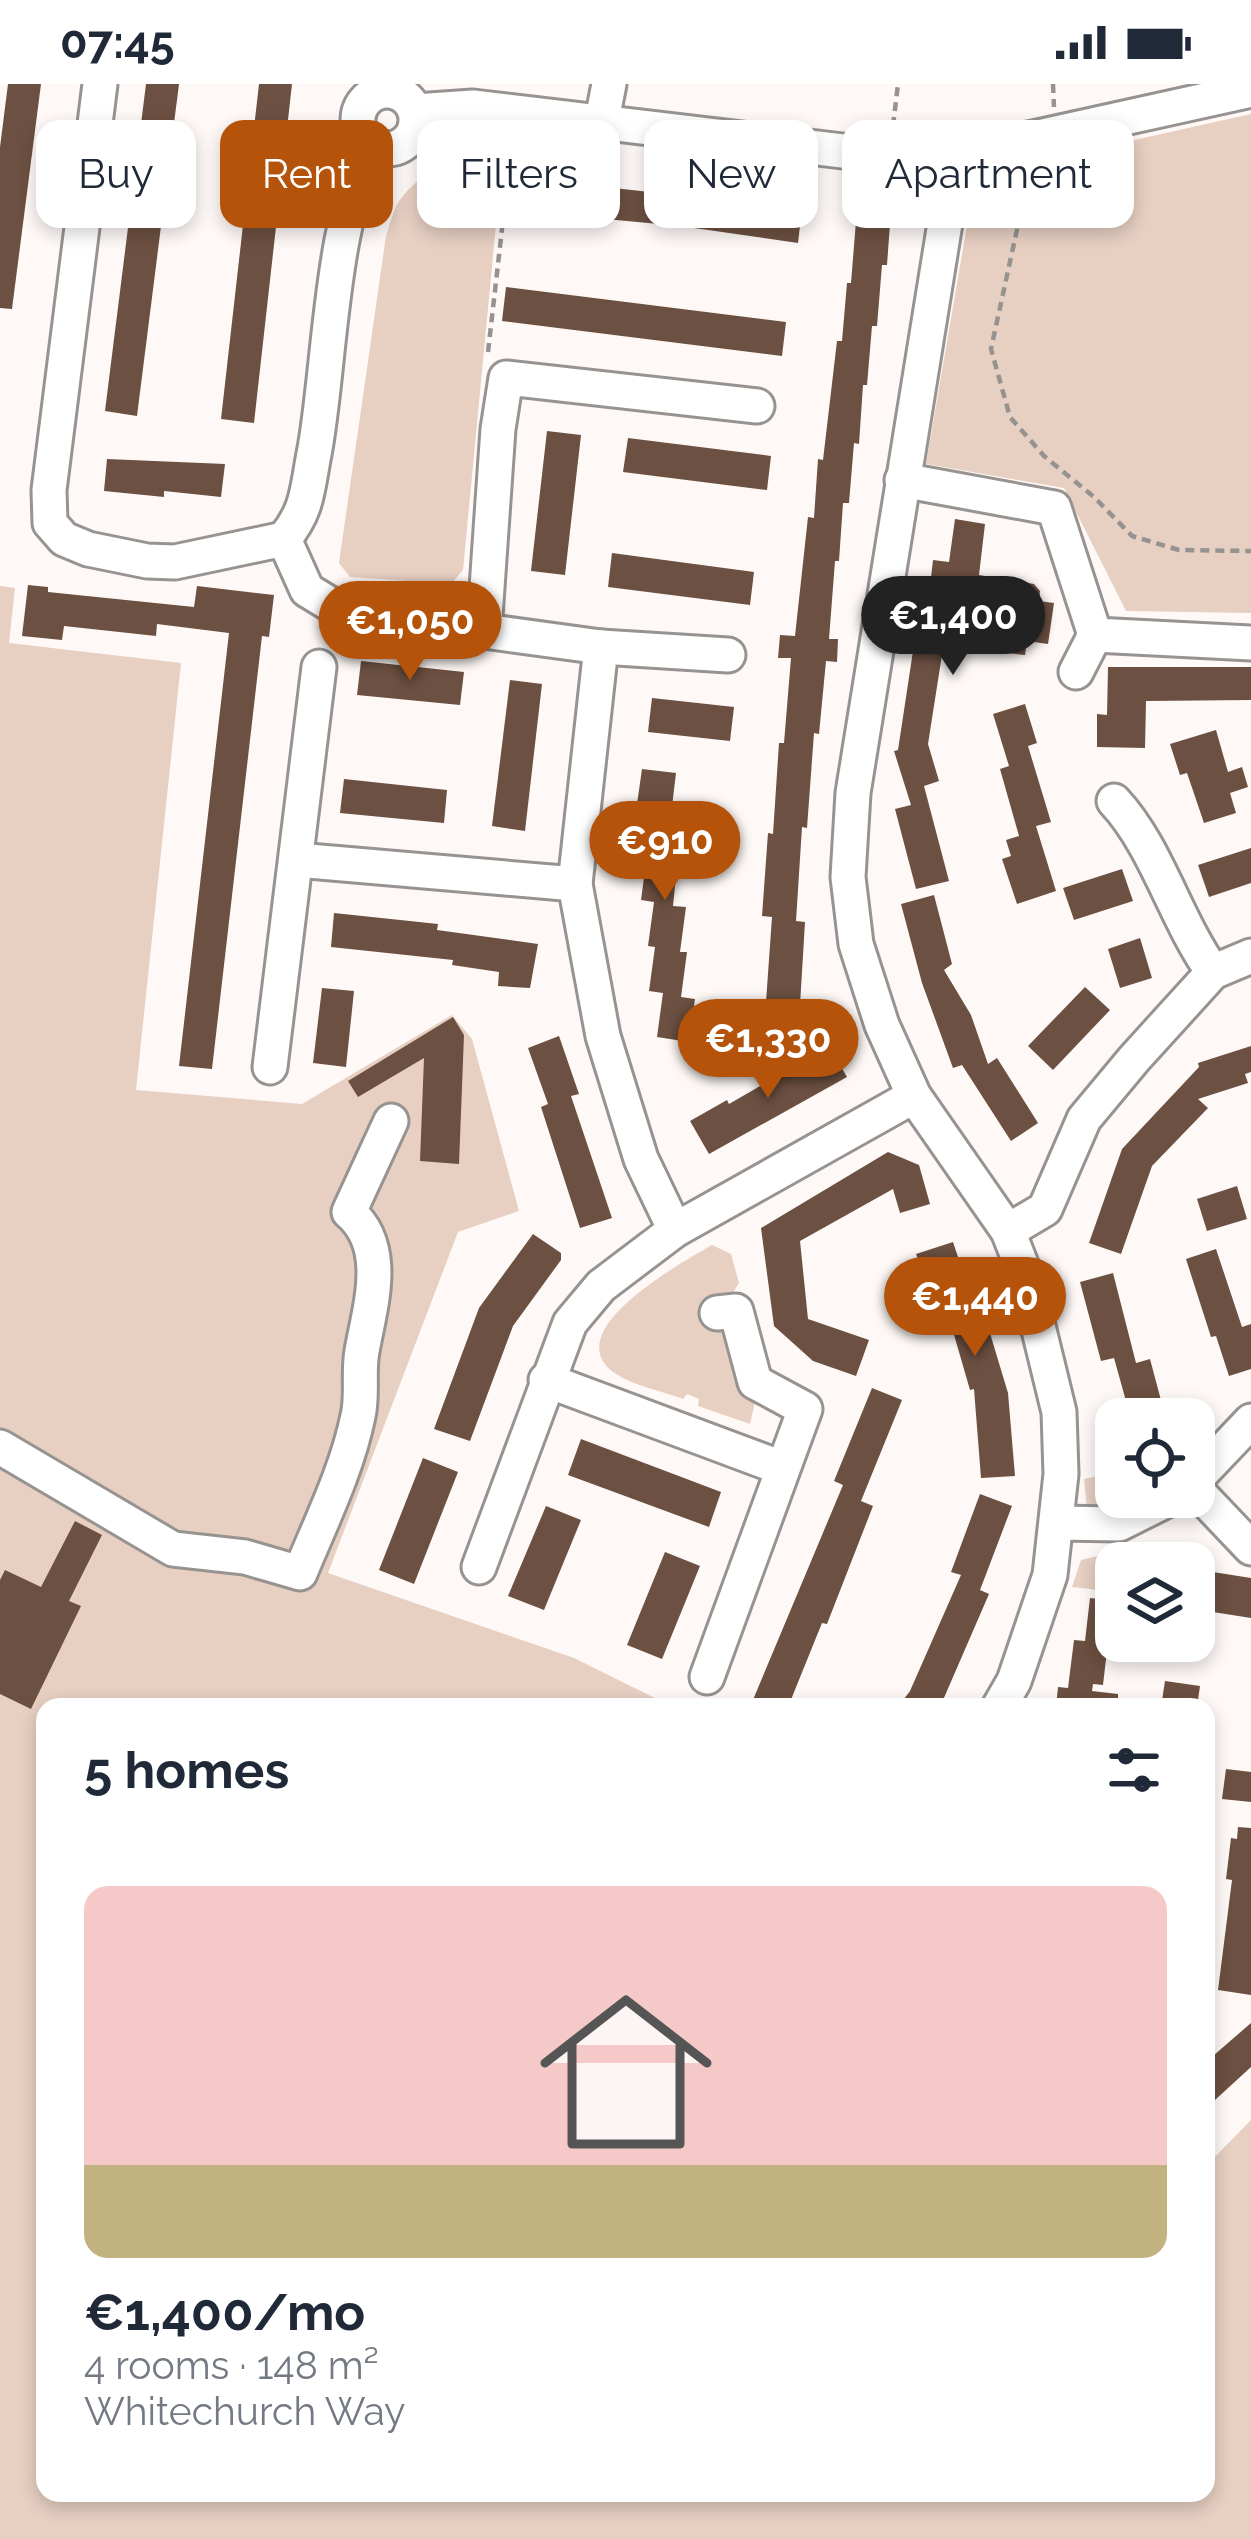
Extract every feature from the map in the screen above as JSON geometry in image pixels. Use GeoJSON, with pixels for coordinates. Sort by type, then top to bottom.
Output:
{"type":"FeatureCollection","features":[{"type":"Feature","properties":{"kind":"street"},"geometry":{"type":"LineString","coordinates":[[100,84],[49,490],[50,523],[64,538],[88,549],[147,561],[193,560],[284,539],[302,516],[321,418],[346,228]]}},
{"type":"Feature","properties":{"kind":"street"},"geometry":{"type":"LineString","coordinates":[[602,120],[609,84]]}},
{"type":"Feature","properties":{"kind":"street"},"geometry":{"type":"LineString","coordinates":[[359,120],[374,88],[395,92],[411,103],[416,111],[415,130],[403,146],[393,148]]}},
{"type":"Feature","properties":{"kind":"street"},"geometry":{"type":"LineString","coordinates":[[1115,120],[1251,90]]}},
{"type":"Feature","properties":{"kind":"street"},"geometry":{"type":"LineString","coordinates":[[416,111],[556,100],[600,120]]}},
{"type":"Feature","properties":{"kind":"street"},"geometry":{"type":"LineString","coordinates":[[620,123],[842,151]]}},
{"type":"Feature","properties":{"kind":"street"},"geometry":{"type":"LineString","coordinates":[[944,228],[853,793],[848,878],[856,944],[882,1025],[914,1096],[1008,1231],[1026,1277],[1058,1412],[1061,1474],[1050,1575],[1004,1698]]}},
{"type":"Feature","properties":{"kind":"street"},"geometry":{"type":"LineString","coordinates":[[484,631],[506,378],[757,406]]}},
{"type":"Feature","properties":{"kind":"street"},"geometry":{"type":"LineString","coordinates":[[902,480],[1054,508],[1095,635],[1076,672]]}},
{"type":"Feature","properties":{"kind":"street"},"geometry":{"type":"LineString","coordinates":[[284,539],[307,590],[348,615],[601,647],[728,655]]}},
{"type":"Feature","properties":{"kind":"street"},"geometry":{"type":"LineString","coordinates":[[1095,635],[1251,643]]}},
{"type":"Feature","properties":{"kind":"street"},"geometry":{"type":"LineString","coordinates":[[601,647],[575,884],[604,1036],[640,1159],[675,1230]]}},
{"type":"Feature","properties":{"kind":"street"},"geometry":{"type":"LineString","coordinates":[[270,1067],[319,667]]}},
{"type":"Feature","properties":{"kind":"street"},"geometry":{"type":"LineString","coordinates":[[1114,801],[1132,822],[1190,940],[1214,972]]}},
{"type":"Feature","properties":{"kind":"street"},"geometry":{"type":"LineString","coordinates":[[297,860],[575,884]]}},
{"type":"Feature","properties":{"kind":"street"},"geometry":{"type":"LineString","coordinates":[[1008,1231],[1045,1209],[1084,1119],[1214,972],[1251,956]]}},
{"type":"Feature","properties":{"kind":"street"},"geometry":{"type":"LineString","coordinates":[[478,1567],[570,1323],[601,1286],[675,1230],[914,1096]]}},
{"type":"Feature","properties":{"kind":"street"},"geometry":{"type":"LineString","coordinates":[[0,1447],[173,1549],[245,1557],[300,1573],[359,1414],[360,1359],[377,1275],[361,1222],[349,1212],[391,1121]]}},
{"type":"Feature","properties":{"kind":"street"},"geometry":{"type":"LineString","coordinates":[[707,1677],[805,1409],[755,1382],[736,1311],[717,1313]]}},
{"type":"Feature","properties":{"kind":"street"},"geometry":{"type":"LineString","coordinates":[[546,1380],[782,1468]]}},
{"type":"Feature","properties":{"kind":"street"},"geometry":{"type":"LineString","coordinates":[[1215,1461],[1251,1421]]}},
{"type":"Feature","properties":{"kind":"street"},"geometry":{"type":"LineString","coordinates":[[1215,1508],[1251,1548]]}},
{"type":"Feature","properties":{"kind":"street"},"geometry":{"type":"LineString","coordinates":[[1057,1523],[1119,1524],[1131,1518]]}},
{"type":"Feature","properties":{"kind":"path"},"geometry":{"type":"LineString","coordinates":[[894,120],[898,84]]}},
{"type":"Feature","properties":{"kind":"path"},"geometry":{"type":"LineString","coordinates":[[1054,84],[1056,119]]}},
{"type":"Feature","properties":{"kind":"path"},"geometry":{"type":"LineString","coordinates":[[488,352],[502,228]]}},
{"type":"Feature","properties":{"kind":"path"},"geometry":{"type":"LineString","coordinates":[[1018,228],[991,350],[1010,417],[1044,456],[1132,536],[1179,550],[1251,551]]}},
{"type":"Feature","properties":{"kind":"shaded area"},"geometry":{"type":"Polygon","coordinates":[[[1251,114],[1251,613],[1126,611],[1064,488],[926,464],[967,228],[1134,228],[1134,140],[1251,114]]]}},
{"type":"Feature","properties":{"kind":"shaded area"},"geometry":{"type":"Polygon","coordinates":[[[417,183],[417,228],[496,228],[463,570],[451,584],[350,577],[339,563],[386,236],[393,228],[400,200],[417,183]]]}},
{"type":"Feature","properties":{"kind":"shaded area"},"geometry":{"type":"Polygon","coordinates":[[[0,586],[15,588],[9,643],[181,663],[136,1090],[302,1104],[452,1015],[472,1039],[519,1211],[458,1232],[328,1573],[574,1658],[655,1698],[36,1698],[36,2502],[1215,2502],[1215,2157],[1251,2120],[1251,2539],[0,2539],[0,586]]]}},
{"type":"Feature","properties":{"kind":"shaded area"},"geometry":{"type":"Polygon","coordinates":[[[712,1245],[731,1254],[739,1283],[730,1297],[701,1304],[706,1330],[724,1327],[756,1398],[750,1424],[698,1406],[699,1399],[687,1394],[683,1399],[629,1381],[613,1372],[600,1355],[601,1337],[631,1299],[712,1245]]]}},
{"type":"Feature","properties":{"kind":"shaded area"},"geometry":{"type":"Polygon","coordinates":[[[1095,1477],[1095,1510],[1087,1509],[1084,1479],[1095,1477]]]}},
{"type":"Feature","properties":{"kind":"shaded area"},"geometry":{"type":"Polygon","coordinates":[[[1095,1557],[1095,1590],[1072,1587],[1081,1560],[1095,1557]]]}},
{"type":"Feature","properties":{"kind":"building"},"geometry":{"type":"Polygon","coordinates":[[[8,84],[41,84],[12,309],[0,308],[0,147],[8,84]]]}},
{"type":"Feature","properties":{"kind":"building"},"geometry":{"type":"Polygon","coordinates":[[[146,84],[179,84],[174,120],[141,120],[146,84]]]}},
{"type":"Feature","properties":{"kind":"building"},"geometry":{"type":"Polygon","coordinates":[[[259,84],[292,84],[288,120],[255,120],[259,84]]]}},
{"type":"Feature","properties":{"kind":"building"},"geometry":{"type":"Polygon","coordinates":[[[620,189],[644,191],[644,223],[620,220],[620,189]]]}},
{"type":"Feature","properties":{"kind":"building"},"geometry":{"type":"Polygon","coordinates":[[[128,228],[161,228],[137,416],[105,411],[128,228]]]}},
{"type":"Feature","properties":{"kind":"building"},"geometry":{"type":"Polygon","coordinates":[[[243,228],[276,228],[254,423],[221,419],[243,228]]]}},
{"type":"Feature","properties":{"kind":"building"},"geometry":{"type":"Polygon","coordinates":[[[694,228],[800,228],[798,243],[694,228]]]}},
{"type":"Feature","properties":{"kind":"building"},"geometry":{"type":"Polygon","coordinates":[[[855,228],[890,228],[867,385],[863,385],[859,444],[854,443],[849,503],[843,503],[839,561],[835,561],[829,639],[838,639],[837,662],[826,661],[819,734],[814,733],[807,828],[802,827],[796,921],[805,922],[800,1005],[766,1002],[772,917],[762,916],[768,833],[773,834],[791,658],[778,658],[780,635],[795,636],[808,517],[814,518],[818,459],[823,460],[837,341],[842,341],[847,283],[851,283],[855,228]]]}},
{"type":"Feature","properties":{"kind":"building"},"geometry":{"type":"Polygon","coordinates":[[[506,287],[786,322],[782,356],[502,321],[506,287]]]}},
{"type":"Feature","properties":{"kind":"building"},"geometry":{"type":"Polygon","coordinates":[[[547,431],[581,435],[565,575],[531,571],[547,431]]]}},
{"type":"Feature","properties":{"kind":"building"},"geometry":{"type":"Polygon","coordinates":[[[628,438],[771,456],[767,490],[623,472],[628,438]]]}},
{"type":"Feature","properties":{"kind":"building"},"geometry":{"type":"Polygon","coordinates":[[[107,459],[225,464],[221,497],[104,491],[107,459]]]}},
{"type":"Feature","properties":{"kind":"building"},"geometry":{"type":"Polygon","coordinates":[[[955,519],[985,524],[979,575],[1034,584],[1040,591],[1039,601],[1054,603],[1048,644],[1027,641],[1025,655],[985,650],[993,597],[952,591],[928,744],[939,781],[924,786],[949,881],[916,889],[895,809],[911,805],[894,751],[898,750],[923,585],[930,586],[933,560],[949,562],[955,519]]]}},
{"type":"Feature","properties":{"kind":"building"},"geometry":{"type":"Polygon","coordinates":[[[612,553],[754,572],[750,605],[608,587],[612,553]]]}},
{"type":"Feature","properties":{"kind":"building"},"geometry":{"type":"Polygon","coordinates":[[[28,585],[48,587],[48,592],[194,607],[197,586],[274,595],[269,637],[262,636],[212,1069],[179,1066],[229,633],[157,624],[156,636],[64,626],[62,640],[22,636],[28,585]]]}},
{"type":"Feature","properties":{"kind":"building"},"geometry":{"type":"Polygon","coordinates":[[[361,661],[464,672],[460,705],[357,695],[361,661]]]}},
{"type":"Feature","properties":{"kind":"building"},"geometry":{"type":"Polygon","coordinates":[[[1108,667],[1251,667],[1251,700],[1146,701],[1145,748],[1097,747],[1097,714],[1107,715],[1108,667]]]}},
{"type":"Feature","properties":{"kind":"building"},"geometry":{"type":"Polygon","coordinates":[[[510,680],[542,684],[525,831],[492,826],[510,680]]]}},
{"type":"Feature","properties":{"kind":"building"},"geometry":{"type":"Polygon","coordinates":[[[652,698],[734,707],[730,741],[648,732],[652,698]]]}},
{"type":"Feature","properties":{"kind":"building"},"geometry":{"type":"Polygon","coordinates":[[[1025,704],[1037,743],[1028,746],[1051,822],[1036,826],[1056,891],[1017,904],[1002,859],[1011,856],[1006,840],[1019,836],[1000,769],[1009,766],[993,714],[1025,704]]]}},
{"type":"Feature","properties":{"kind":"building"},"geometry":{"type":"Polygon","coordinates":[[[1216,730],[1228,772],[1242,767],[1248,787],[1230,793],[1236,813],[1204,823],[1187,773],[1180,775],[1170,744],[1216,730]]]}},
{"type":"Feature","properties":{"kind":"building"},"geometry":{"type":"Polygon","coordinates":[[[642,769],[676,773],[671,815],[682,816],[673,906],[686,907],[681,997],[695,999],[689,1042],[657,1037],[663,993],[649,991],[654,902],[641,900],[647,812],[636,811],[642,769]]]}},
{"type":"Feature","properties":{"kind":"building"},"geometry":{"type":"Polygon","coordinates":[[[344,779],[447,790],[444,823],[340,813],[344,779]]]}},
{"type":"Feature","properties":{"kind":"building"},"geometry":{"type":"Polygon","coordinates":[[[1251,848],[1251,883],[1209,897],[1198,865],[1251,848]]]}},
{"type":"Feature","properties":{"kind":"building"},"geometry":{"type":"Polygon","coordinates":[[[1122,869],[1133,901],[1074,920],[1063,888],[1122,869]]]}},
{"type":"Feature","properties":{"kind":"building"},"geometry":{"type":"Polygon","coordinates":[[[934,895],[952,964],[944,970],[971,1015],[988,1064],[997,1058],[1038,1123],[1011,1141],[962,1065],[953,1068],[922,983],[901,904],[934,895]]]}},
{"type":"Feature","properties":{"kind":"building"},"geometry":{"type":"Polygon","coordinates":[[[334,913],[438,924],[437,930],[538,944],[530,988],[498,986],[499,972],[452,965],[453,960],[331,947],[334,913]]]}},
{"type":"Feature","properties":{"kind":"building"},"geometry":{"type":"Polygon","coordinates":[[[1140,938],[1152,978],[1120,988],[1108,949],[1140,938]]]}},
{"type":"Feature","properties":{"kind":"building"},"geometry":{"type":"Polygon","coordinates":[[[1085,987],[1110,1010],[1053,1070],[1028,1046],[1085,987]]]}},
{"type":"Feature","properties":{"kind":"building"},"geometry":{"type":"Polygon","coordinates":[[[322,988],[354,991],[346,1067],[313,1063],[322,988]]]}},
{"type":"Feature","properties":{"kind":"building"},"geometry":{"type":"Polygon","coordinates":[[[453,1017],[464,1035],[459,1164],[420,1161],[424,1058],[358,1097],[348,1081],[453,1017]]]}},
{"type":"Feature","properties":{"kind":"building"},"geometry":{"type":"Polygon","coordinates":[[[559,1036],[579,1094],[571,1096],[612,1218],[580,1228],[541,1107],[548,1104],[528,1048],[559,1036]]]}},
{"type":"Feature","properties":{"kind":"building"},"geometry":{"type":"Polygon","coordinates":[[[829,1046],[847,1077],[709,1154],[690,1121],[829,1046]]]}},
{"type":"Feature","properties":{"kind":"building"},"geometry":{"type":"Polygon","coordinates":[[[1251,1046],[1251,1072],[1245,1074],[1248,1083],[1198,1099],[1208,1108],[1152,1166],[1121,1254],[1089,1243],[1122,1149],[1198,1063],[1251,1046]]]}},
{"type":"Feature","properties":{"kind":"building"},"geometry":{"type":"Polygon","coordinates":[[[888,1152],[919,1165],[930,1204],[900,1213],[893,1189],[800,1241],[808,1319],[869,1340],[856,1376],[813,1361],[774,1326],[761,1228],[888,1152]]]}},
{"type":"Feature","properties":{"kind":"building"},"geometry":{"type":"Polygon","coordinates":[[[1237,1186],[1247,1219],[1207,1231],[1197,1199],[1237,1186]]]}},
{"type":"Feature","properties":{"kind":"building"},"geometry":{"type":"Polygon","coordinates":[[[533,1234],[561,1253],[561,1260],[513,1326],[470,1441],[434,1429],[479,1308],[533,1234]]]}},
{"type":"Feature","properties":{"kind":"building"},"geometry":{"type":"Polygon","coordinates":[[[953,1242],[973,1302],[980,1300],[1008,1393],[1015,1476],[981,1478],[974,1389],[970,1390],[946,1307],[940,1309],[916,1254],[953,1242]]]}},
{"type":"Feature","properties":{"kind":"building"},"geometry":{"type":"Polygon","coordinates":[[[1216,1249],[1242,1327],[1251,1324],[1251,1369],[1229,1376],[1186,1259],[1216,1249]]]}},
{"type":"Feature","properties":{"kind":"building"},"geometry":{"type":"Polygon","coordinates":[[[1113,1273],[1136,1363],[1150,1359],[1160,1398],[1125,1398],[1114,1358],[1101,1361],[1080,1282],[1113,1273]]]}},
{"type":"Feature","properties":{"kind":"building"},"geometry":{"type":"Polygon","coordinates":[[[872,1388],[902,1400],[861,1501],[873,1506],[827,1624],[822,1623],[792,1698],[754,1698],[843,1485],[834,1481],[872,1388]]]}},
{"type":"Feature","properties":{"kind":"building"},"geometry":{"type":"Polygon","coordinates":[[[581,1439],[721,1492],[709,1527],[568,1475],[581,1439]]]}},
{"type":"Feature","properties":{"kind":"building"},"geometry":{"type":"Polygon","coordinates":[[[423,1458],[458,1472],[414,1584],[379,1570],[423,1458]]]}},
{"type":"Feature","properties":{"kind":"building"},"geometry":{"type":"Polygon","coordinates":[[[980,1494],[1012,1506],[980,1590],[989,1594],[944,1698],[905,1698],[961,1575],[951,1572],[980,1494]]]}},
{"type":"Feature","properties":{"kind":"building"},"geometry":{"type":"Polygon","coordinates":[[[546,1506],[581,1520],[544,1610],[508,1596],[546,1506]]]}},
{"type":"Feature","properties":{"kind":"building"},"geometry":{"type":"Polygon","coordinates":[[[75,1521],[102,1535],[69,1601],[81,1606],[31,1709],[0,1694],[0,1580],[5,1570],[41,1587],[75,1521]]]}},
{"type":"Feature","properties":{"kind":"building"},"geometry":{"type":"Polygon","coordinates":[[[665,1552],[700,1566],[662,1659],[627,1645],[665,1552]]]}},
{"type":"Feature","properties":{"kind":"building"},"geometry":{"type":"Polygon","coordinates":[[[1215,1572],[1251,1578],[1251,1618],[1215,1612],[1215,1572]]]}},
{"type":"Feature","properties":{"kind":"building"},"geometry":{"type":"Polygon","coordinates":[[[1090,1598],[1095,1599],[1095,1662],[1106,1662],[1103,1685],[1093,1684],[1092,1691],[1118,1694],[1118,1698],[1057,1698],[1058,1687],[1068,1688],[1074,1640],[1085,1641],[1090,1598]]]}},
{"type":"Feature","properties":{"kind":"building"},"geometry":{"type":"Polygon","coordinates":[[[1165,1681],[1200,1686],[1198,1698],[1162,1698],[1165,1681]]]}},
{"type":"Feature","properties":{"kind":"building"},"geometry":{"type":"Polygon","coordinates":[[[1226,1769],[1251,1772],[1251,1802],[1222,1799],[1226,1769]]]}},
{"type":"Feature","properties":{"kind":"building"},"geometry":{"type":"Polygon","coordinates":[[[1238,1827],[1251,1828],[1251,1995],[1218,1990],[1232,1880],[1226,1879],[1231,1838],[1237,1839],[1238,1827]]]}},
{"type":"Feature","properties":{"kind":"building"},"geometry":{"type":"Polygon","coordinates":[[[1251,2023],[1251,2067],[1215,2100],[1215,2054],[1251,2023]]]}}]}
